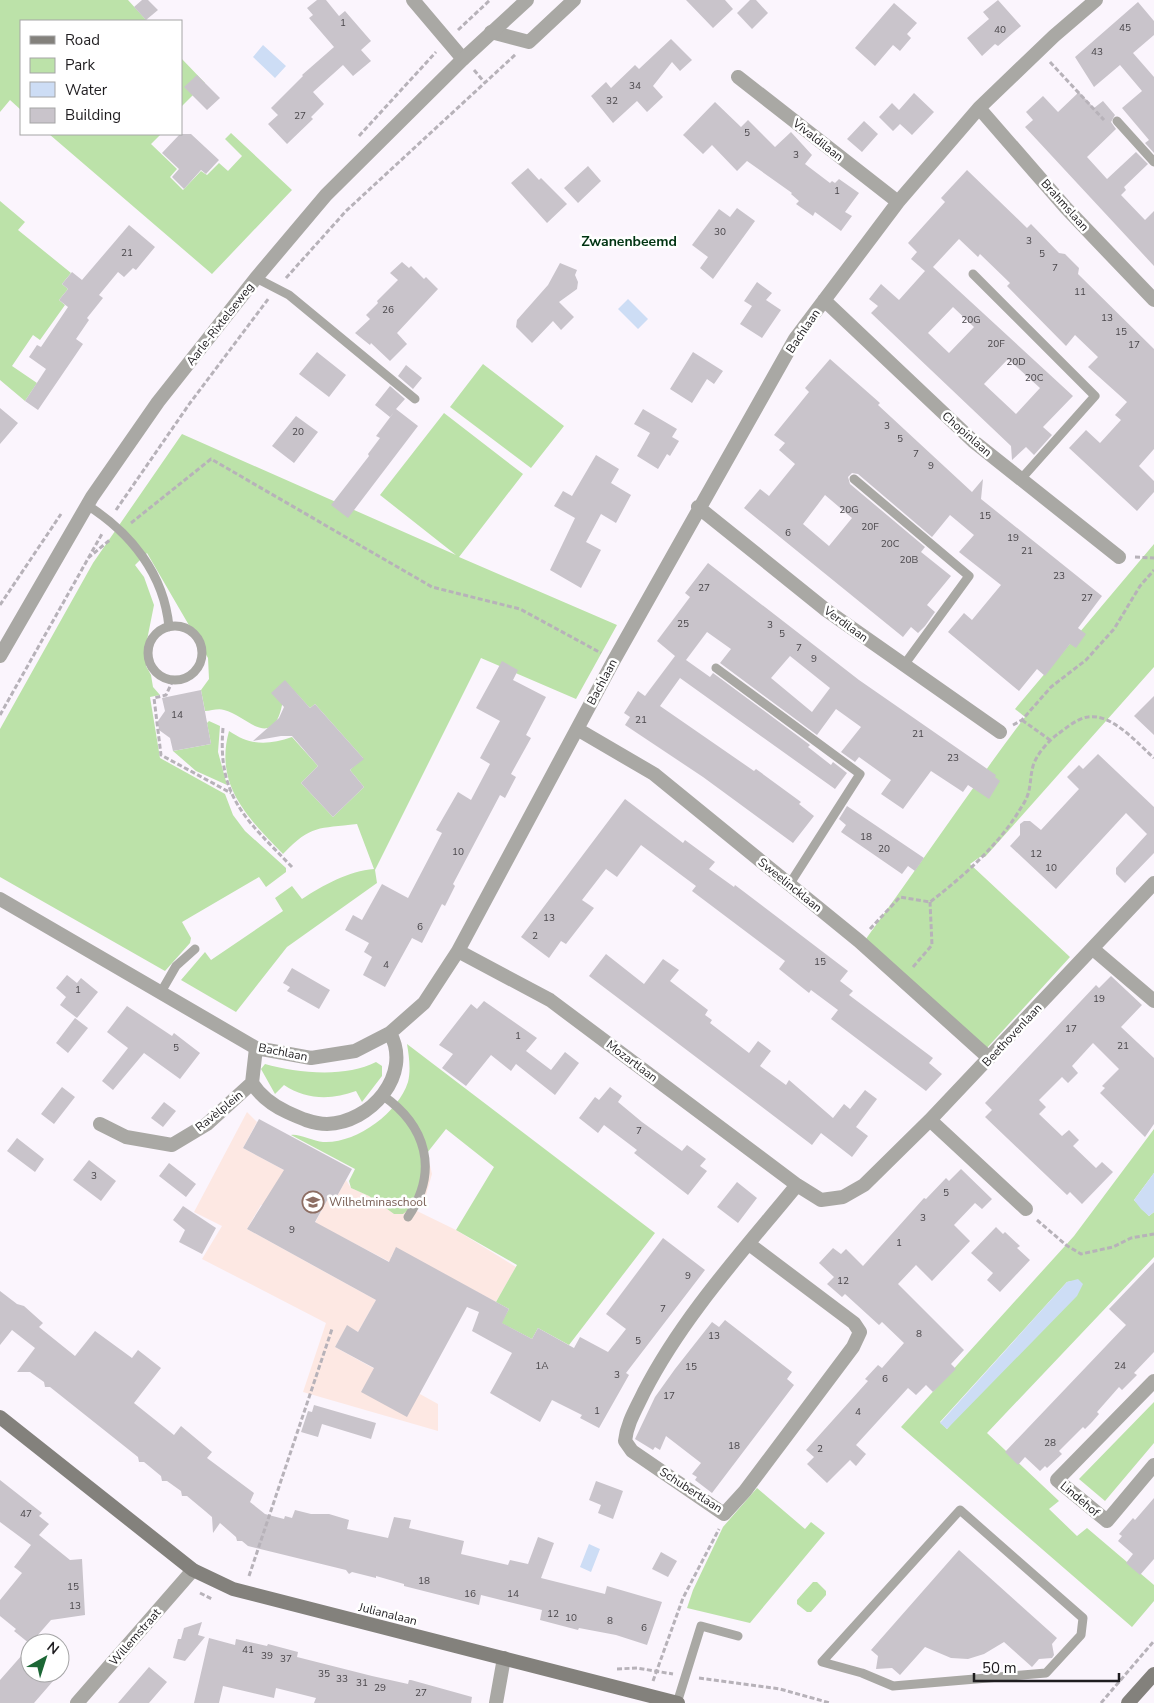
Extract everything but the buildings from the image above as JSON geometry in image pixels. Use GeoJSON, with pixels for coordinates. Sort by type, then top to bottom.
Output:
{"type":"FeatureCollection","features":[{"type":"Feature","properties":{"kind":"main road","name":"Julianalaan"},"geometry":{"type":"LineString","coordinates":[[0,1417],[193,1570],[233,1589],[677,1703]]}},
{"type":"Feature","properties":{"kind":"main road"},"geometry":{"type":"LineString","coordinates":[[1128,1703],[1154,1674]]}},
{"type":"Feature","properties":{"kind":"street"},"geometry":{"type":"LineString","coordinates":[[413,0],[463,58]]}},
{"type":"Feature","properties":{"kind":"street","name":"Aarle-Rixtelseweg"},"geometry":{"type":"LineString","coordinates":[[0,656],[87,505],[158,402],[256,278],[326,195],[463,58],[527,0]]}},
{"type":"Feature","properties":{"kind":"street"},"geometry":{"type":"LineString","coordinates":[[492,32],[529,42],[574,0]]}},
{"type":"Feature","properties":{"kind":"street","name":"Bachlaan"},"geometry":{"type":"LineString","coordinates":[[0,899],[256,1048],[311,1058],[355,1052],[390,1033],[424,1003],[458,951],[698,507],[795,339],[898,202],[979,108],[1039,50],[1096,0]]}},
{"type":"Feature","properties":{"kind":"street","name":"Vivaldilaan"},"geometry":{"type":"LineString","coordinates":[[738,77],[898,202]]}},
{"type":"Feature","properties":{"kind":"street","name":"Brahmslaan"},"geometry":{"type":"LineString","coordinates":[[979,108],[1066,208],[1154,300]]}},
{"type":"Feature","properties":{"kind":"street","name":"Chopinlaan"},"geometry":{"type":"LineString","coordinates":[[824,300],[973,441],[1119,557]]}},
{"type":"Feature","properties":{"kind":"street","name":"Verdilaan"},"geometry":{"type":"LineString","coordinates":[[698,507],[826,610],[1000,732]]}},
{"type":"Feature","properties":{"kind":"street","name":"Sweelincklaan"},"geometry":{"type":"LineString","coordinates":[[577,729],[654,774],[903,979],[990,1058]]}},
{"type":"Feature","properties":{"kind":"street","name":"Beethovenlaan"},"geometry":{"type":"LineString","coordinates":[[797,1184],[821,1200],[843,1197],[864,1185],[990,1058],[1154,883]]}},
{"type":"Feature","properties":{"kind":"street"},"geometry":{"type":"LineString","coordinates":[[1093,949],[1154,1001]]}},
{"type":"Feature","properties":{"kind":"street","name":"Mozartlaan"},"geometry":{"type":"LineString","coordinates":[[458,951],[550,1000],[797,1184]]}},
{"type":"Feature","properties":{"kind":"street","name":"Ravèlplein"},"geometry":{"type":"LineString","coordinates":[[256,1048],[252,1083],[257,1092],[276,1106],[315,1123],[344,1121],[366,1110],[382,1095],[393,1076],[398,1052],[390,1033]]}},
{"type":"Feature","properties":{"kind":"street","name":"Ravèlplein"},"geometry":{"type":"LineString","coordinates":[[100,1124],[126,1137],[172,1145],[207,1124],[252,1083]]}},
{"type":"Feature","properties":{"kind":"street"},"geometry":{"type":"LineString","coordinates":[[930,1120],[1026,1210]]}},
{"type":"Feature","properties":{"kind":"street","name":"Schubertlaan"},"geometry":{"type":"LineString","coordinates":[[749,1244],[854,1323],[860,1332],[853,1347],[724,1514],[632,1451],[625,1441],[627,1426],[668,1348],[749,1244],[797,1184]]}},
{"type":"Feature","properties":{"kind":"street","name":"Lindehof"},"geometry":{"type":"LineString","coordinates":[[1154,1381],[1058,1480],[1107,1522],[1154,1465]]}},
{"type":"Feature","properties":{"kind":"street","name":"Willemstraat"},"geometry":{"type":"LineString","coordinates":[[78,1702],[193,1570]]}},
{"type":"Feature","properties":{"kind":"street"},"geometry":{"type":"LineString","coordinates":[[496,1703],[504,1658]]}},
{"type":"Feature","properties":{"kind":"lane"},"geometry":{"type":"LineString","coordinates":[[1117,121],[1154,162]]}},
{"type":"Feature","properties":{"kind":"lane"},"geometry":{"type":"LineString","coordinates":[[973,274],[1095,396],[1021,479]]}},
{"type":"Feature","properties":{"kind":"lane"},"geometry":{"type":"LineString","coordinates":[[256,278],[289,295],[416,398]]}},
{"type":"Feature","properties":{"kind":"lane"},"geometry":{"type":"LineString","coordinates":[[854,479],[969,576],[904,665]]}},
{"type":"Feature","properties":{"kind":"lane"},"geometry":{"type":"LineString","coordinates":[[87,505],[122,531],[143,556],[160,588],[169,627]]}},
{"type":"Feature","properties":{"kind":"lane"},"geometry":{"type":"LineString","coordinates":[[169,627],[184,628],[197,638],[202,654],[196,670],[182,679],[173,680],[164,678],[157,673],[148,656],[152,639],[158,632],[169,627]]}},
{"type":"Feature","properties":{"kind":"lane"},"geometry":{"type":"LineString","coordinates":[[716,668],[860,774],[789,885]]}},
{"type":"Feature","properties":{"kind":"lane"},"geometry":{"type":"LineString","coordinates":[[161,992],[176,966],[195,949]]}},
{"type":"Feature","properties":{"kind":"lane"},"geometry":{"type":"LineString","coordinates":[[382,1095],[408,1118],[425,1154],[426,1172],[424,1185],[420,1198],[408,1217]]}},
{"type":"Feature","properties":{"kind":"lane"},"geometry":{"type":"LineString","coordinates":[[960,1510],[1083,1618],[1081,1635],[1046,1673],[892,1686],[862,1673],[822,1662],[914,1560],[960,1510]]}},
{"type":"Feature","properties":{"kind":"lane"},"geometry":{"type":"LineString","coordinates":[[677,1703],[683,1676],[701,1626],[738,1636]]}},
{"type":"Feature","properties":{"kind":"path"},"geometry":{"type":"LineString","coordinates":[[1039,50],[1107,123],[1117,121]]}},
{"type":"Feature","properties":{"kind":"path"},"geometry":{"type":"LineString","coordinates":[[0,715],[86,560],[211,459],[432,587],[520,609],[614,660]]}},
{"type":"Feature","properties":{"kind":"path"},"geometry":{"type":"LineString","coordinates":[[1050,740],[1022,720],[1051,687],[1086,660],[1114,629],[1140,586],[1154,570]]}},
{"type":"Feature","properties":{"kind":"path"},"geometry":{"type":"LineString","coordinates":[[173,680],[166,695],[154,698],[161,755],[231,793]]}},
{"type":"Feature","properties":{"kind":"path"},"geometry":{"type":"LineString","coordinates":[[0,703],[5,706]]}},
{"type":"Feature","properties":{"kind":"path"},"geometry":{"type":"LineString","coordinates":[[858,941],[900,897],[930,902],[948,888],[1004,834],[1024,804],[1031,787],[1033,765],[1050,740],[1068,726],[1088,717],[1113,722],[1154,758]]}},
{"type":"Feature","properties":{"kind":"path"},"geometry":{"type":"LineString","coordinates":[[223,728],[221,754],[231,793],[257,833],[292,867]]}},
{"type":"Feature","properties":{"kind":"path"},"geometry":{"type":"LineString","coordinates":[[903,979],[932,945],[930,902]]}},
{"type":"Feature","properties":{"kind":"path"},"geometry":{"type":"LineString","coordinates":[[1026,1210],[1046,1229],[1081,1254],[1113,1247],[1131,1238],[1154,1234]]}},
{"type":"Feature","properties":{"kind":"path"},"geometry":{"type":"LineString","coordinates":[[248,1577],[332,1329]]}},
{"type":"Feature","properties":{"kind":"path"},"geometry":{"type":"LineString","coordinates":[[647,1694],[658,1672],[683,1598],[718,1530],[724,1514]]}},
{"type":"Feature","properties":{"kind":"path"},"geometry":{"type":"LineString","coordinates":[[240,1574],[256,1580]]}},
{"type":"Feature","properties":{"kind":"path"},"geometry":{"type":"LineString","coordinates":[[1101,1703],[1154,1641]]}},
{"type":"Feature","properties":{"kind":"path"},"geometry":{"type":"LineString","coordinates":[[611,1669],[637,1668],[780,1689],[830,1703]]}},
{"type":"Feature","properties":{"kind":"shaded area"},"geometry":{"type":"Polygon","coordinates":[[[247,1112],[257,1122],[243,1148],[336,1198],[346,1180],[351,1188],[369,1196],[394,1214],[427,1153],[432,1174],[426,1195],[417,1211],[456,1230],[516,1267],[496,1302],[396,1248],[391,1257],[394,1259],[392,1263],[315,1223],[326,1202],[267,1207],[261,1205],[247,1229],[376,1300],[358,1332],[347,1326],[335,1347],[438,1404],[438,1431],[303,1392],[326,1323],[202,1259],[222,1226],[194,1212],[247,1112]]]}},
{"type":"Feature","properties":{"kind":"green space"},"geometry":{"type":"Polygon","coordinates":[[[0,0],[128,0],[146,20],[20,20],[20,109],[10,100],[0,112],[0,0]]]}},
{"type":"Feature","properties":{"kind":"green space"},"geometry":{"type":"Polygon","coordinates":[[[182,59],[205,83],[182,106],[182,59]]]}},
{"type":"Feature","properties":{"kind":"green space"},"geometry":{"type":"Polygon","coordinates":[[[231,133],[292,190],[212,274],[50,135],[160,135],[151,144],[177,169],[170,177],[183,190],[201,171],[207,175],[219,163],[228,171],[242,156],[225,139],[231,133]]]}},
{"type":"Feature","properties":{"kind":"green space"},"geometry":{"type":"Polygon","coordinates":[[[0,201],[25,222],[18,230],[71,273],[62,284],[68,289],[59,300],[65,305],[40,340],[33,335],[12,366],[37,383],[25,401],[0,380],[0,201]]]}},
{"type":"Feature","properties":{"kind":"green space"},"geometry":{"type":"Polygon","coordinates":[[[483,364],[564,426],[531,468],[450,407],[483,364]]]}},
{"type":"Feature","properties":{"kind":"green space"},"geometry":{"type":"Polygon","coordinates":[[[444,413],[523,474],[459,557],[617,625],[576,699],[481,658],[375,870],[377,883],[287,947],[236,1012],[181,980],[205,952],[211,960],[283,911],[275,898],[292,886],[302,899],[336,879],[374,869],[357,824],[316,830],[301,837],[283,854],[247,814],[230,784],[226,768],[229,731],[252,742],[260,743],[275,742],[292,737],[318,766],[301,783],[333,817],[364,787],[350,770],[363,758],[315,704],[310,708],[285,681],[280,714],[271,727],[255,726],[224,710],[205,711],[201,690],[209,679],[208,658],[147,553],[135,565],[144,577],[154,605],[146,645],[146,666],[151,675],[153,687],[160,695],[150,697],[160,758],[225,794],[233,815],[245,831],[286,868],[286,872],[266,887],[259,877],[182,922],[191,938],[190,943],[165,971],[0,877],[0,729],[93,563],[182,434],[456,555],[380,495],[444,413]]]}},
{"type":"Feature","properties":{"kind":"green space"},"geometry":{"type":"Polygon","coordinates":[[[1154,544],[1154,667],[985,857],[980,857],[970,864],[1070,957],[986,1049],[863,943],[1025,717],[1015,709],[1154,544]]]}},
{"type":"Feature","properties":{"kind":"green space"},"geometry":{"type":"Polygon","coordinates":[[[209,721],[220,726],[218,752],[227,785],[196,771],[173,751],[211,744],[207,723],[209,721]]]}},
{"type":"Feature","properties":{"kind":"green space"},"geometry":{"type":"Polygon","coordinates":[[[407,1044],[655,1233],[569,1345],[538,1328],[532,1339],[501,1323],[509,1309],[496,1302],[517,1265],[456,1230],[494,1167],[446,1129],[427,1153],[416,1196],[408,1210],[403,1214],[394,1214],[369,1196],[351,1188],[349,1181],[355,1169],[291,1135],[323,1142],[336,1141],[349,1138],[374,1124],[395,1105],[403,1094],[408,1082],[410,1068],[407,1044]]]}},
{"type":"Feature","properties":{"kind":"green space"},"geometry":{"type":"Polygon","coordinates":[[[376,1062],[382,1066],[382,1076],[362,1102],[356,1091],[338,1096],[319,1097],[301,1094],[284,1085],[275,1094],[261,1069],[265,1064],[306,1072],[336,1072],[364,1067],[376,1062]]]}},
{"type":"Feature","properties":{"kind":"green space"},"geometry":{"type":"Polygon","coordinates":[[[1154,1129],[1154,1173],[1134,1200],[1149,1216],[1154,1212],[1154,1257],[987,1433],[1059,1501],[1049,1509],[1077,1536],[1087,1528],[1154,1585],[1154,1601],[1132,1627],[901,1427],[1074,1236],[1154,1129]],[[1072,1281],[1067,1282],[940,1422],[947,1429],[1072,1281]]]}},
{"type":"Feature","properties":{"kind":"green space"},"geometry":{"type":"Polygon","coordinates":[[[1154,1402],[1154,1443],[1105,1501],[1079,1479],[1154,1402]]]}},
{"type":"Feature","properties":{"kind":"green space"},"geometry":{"type":"Polygon","coordinates":[[[757,1488],[805,1529],[811,1522],[825,1533],[750,1623],[687,1608],[693,1590],[723,1527],[757,1488]]]}},
{"type":"Feature","properties":{"kind":"green space"},"geometry":{"type":"Polygon","coordinates":[[[813,1582],[817,1582],[826,1591],[826,1595],[811,1612],[807,1612],[797,1604],[797,1600],[813,1582]]]}},
{"type":"Feature","properties":{"kind":"water"},"geometry":{"type":"Polygon","coordinates":[[[263,45],[286,66],[275,78],[253,57],[263,45]]]}},
{"type":"Feature","properties":{"kind":"water"},"geometry":{"type":"Polygon","coordinates":[[[628,299],[648,319],[638,329],[618,309],[628,299]]]}},
{"type":"Feature","properties":{"kind":"water"},"geometry":{"type":"Polygon","coordinates":[[[1154,1173],[1154,1212],[1149,1216],[1134,1200],[1154,1173]]]}},
{"type":"Feature","properties":{"kind":"water"},"geometry":{"type":"Polygon","coordinates":[[[1078,1279],[1083,1284],[1077,1296],[947,1429],[940,1423],[1067,1282],[1078,1279]]]}},
{"type":"Feature","properties":{"kind":"water"},"geometry":{"type":"Polygon","coordinates":[[[589,1544],[600,1549],[591,1572],[580,1567],[589,1544]]]}},
{"type":"Feature","properties":{"kind":"place","name":"Wilhelminaschool"},"geometry":{"type":"Point","coordinates":[313,1202]}},
{"type":"Feature","properties":{"kind":"district","name":"Zwanenbeemd"},"geometry":{"type":"Point","coordinates":[629,241]}}]}
